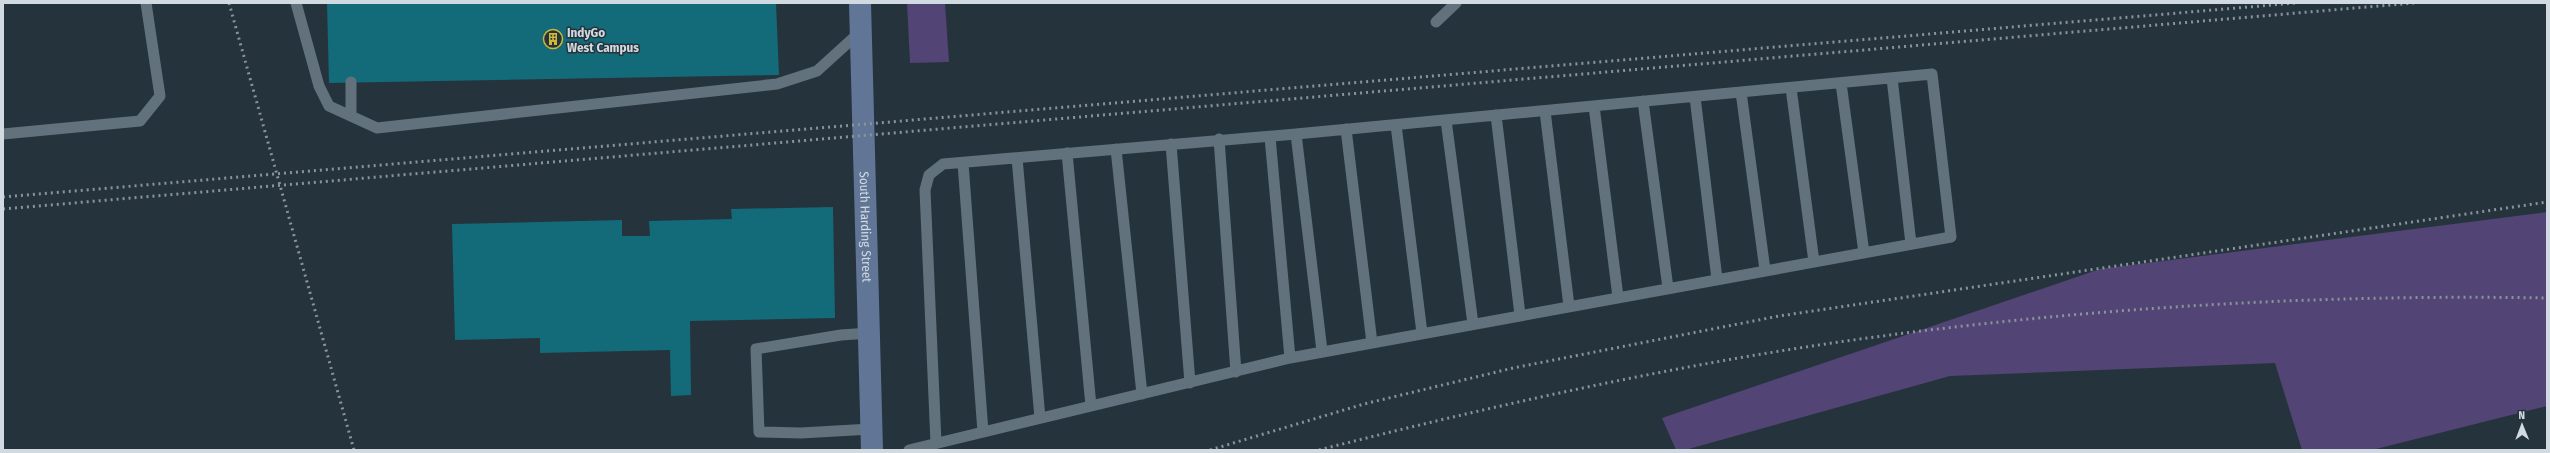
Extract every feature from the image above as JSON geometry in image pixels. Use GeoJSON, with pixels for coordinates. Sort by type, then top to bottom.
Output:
{"type":"FeatureCollection","features":[{"type":"Feature","properties":{"kind":"street","name":"South Harding Street"},"geometry":{"type":"LineString","coordinates":[[860,3],[872,440]]}},
{"type":"Feature","properties":{"kind":"lane"},"geometry":{"type":"LineString","coordinates":[[3,134],[140,121],[160,96],[146,3]]}},
{"type":"Feature","properties":{"kind":"lane"},"geometry":{"type":"LineString","coordinates":[[296,3],[319,86],[329,106],[377,128],[777,84],[817,71],[861,30]]}},
{"type":"Feature","properties":{"kind":"lane"},"geometry":{"type":"LineString","coordinates":[[1436,22],[1456,3]]}},
{"type":"Feature","properties":{"kind":"lane"},"geometry":{"type":"LineString","coordinates":[[909,450],[1322,351],[1951,236],[1932,74],[1270,137],[1219,139],[943,164],[929,175],[925,190],[936,443]]}},
{"type":"Feature","properties":{"kind":"lane"},"geometry":{"type":"LineString","coordinates":[[1892,78],[1911,244]]}},
{"type":"Feature","properties":{"kind":"lane"},"geometry":{"type":"LineString","coordinates":[[351,82],[351,115]]}},
{"type":"Feature","properties":{"kind":"lane"},"geometry":{"type":"LineString","coordinates":[[1842,83],[1864,253]]}},
{"type":"Feature","properties":{"kind":"lane"},"geometry":{"type":"LineString","coordinates":[[1792,88],[1814,262]]}},
{"type":"Feature","properties":{"kind":"lane"},"geometry":{"type":"LineString","coordinates":[[1741,92],[1765,270]]}},
{"type":"Feature","properties":{"kind":"lane"},"geometry":{"type":"LineString","coordinates":[[1695,96],[1717,279]]}},
{"type":"Feature","properties":{"kind":"lane"},"geometry":{"type":"LineString","coordinates":[[1643,101],[1668,288]]}},
{"type":"Feature","properties":{"kind":"lane"},"geometry":{"type":"LineString","coordinates":[[1594,106],[1618,297]]}},
{"type":"Feature","properties":{"kind":"lane"},"geometry":{"type":"LineString","coordinates":[[1545,111],[1569,306]]}},
{"type":"Feature","properties":{"kind":"lane"},"geometry":{"type":"LineString","coordinates":[[1496,115],[1520,315]]}},
{"type":"Feature","properties":{"kind":"lane"},"geometry":{"type":"LineString","coordinates":[[1446,120],[1473,324]]}},
{"type":"Feature","properties":{"kind":"lane"},"geometry":{"type":"LineString","coordinates":[[1396,125],[1422,333]]}},
{"type":"Feature","properties":{"kind":"lane"},"geometry":{"type":"LineString","coordinates":[[1346,129],[1372,343]]}},
{"type":"Feature","properties":{"kind":"lane"},"geometry":{"type":"LineString","coordinates":[[1296,134],[1322,351]]}},
{"type":"Feature","properties":{"kind":"lane"},"geometry":{"type":"LineString","coordinates":[[1270,137],[1290,358]]}},
{"type":"Feature","properties":{"kind":"lane"},"geometry":{"type":"LineString","coordinates":[[1219,139],[1236,372]]}},
{"type":"Feature","properties":{"kind":"lane"},"geometry":{"type":"LineString","coordinates":[[1171,144],[1190,383]]}},
{"type":"Feature","properties":{"kind":"lane"},"geometry":{"type":"LineString","coordinates":[[1116,149],[1142,394]]}},
{"type":"Feature","properties":{"kind":"lane"},"geometry":{"type":"LineString","coordinates":[[1067,153],[1090,406]]}},
{"type":"Feature","properties":{"kind":"lane"},"geometry":{"type":"LineString","coordinates":[[1017,158],[1040,418]]}},
{"type":"Feature","properties":{"kind":"lane"},"geometry":{"type":"LineString","coordinates":[[963,163],[983,432]]}},
{"type":"Feature","properties":{"kind":"lane"},"geometry":{"type":"LineString","coordinates":[[870,333],[841,335],[756,349],[759,432],[800,433],[872,440]]}},
{"type":"Feature","properties":{"kind":"shaded area"},"geometry":{"type":"Polygon","coordinates":[[[907,3],[945,3],[949,62],[910,63],[907,3]]]}},
{"type":"Feature","properties":{"kind":"shaded area"},"geometry":{"type":"Polygon","coordinates":[[[2547,212],[2547,406],[2372,450],[2302,450],[2275,363],[1950,376],[1685,450],[1676,450],[1662,418],[2100,269],[2547,212]]]}},
{"type":"Feature","properties":{"kind":"building","name":"IndyGo West Campus"},"geometry":{"type":"Polygon","coordinates":[[[327,3],[776,3],[779,75],[329,83],[327,3]]]}},
{"type":"Feature","properties":{"kind":"building"},"geometry":{"type":"Polygon","coordinates":[[[833,207],[835,318],[690,321],[691,395],[671,396],[670,350],[540,353],[540,338],[455,340],[452,224],[622,220],[622,236],[650,236],[649,221],[732,219],[731,209],[833,207]]]}},
{"type":"Feature","properties":{"kind":"railway"},"geometry":{"type":"LineString","coordinates":[[229,3],[354,450]]}},
{"type":"Feature","properties":{"kind":"railway"},"geometry":{"type":"LineString","coordinates":[[3,197],[2296,3]]}},
{"type":"Feature","properties":{"kind":"railway"},"geometry":{"type":"LineString","coordinates":[[3,209],[2414,3]]}},
{"type":"Feature","properties":{"kind":"railway"},"geometry":{"type":"LineString","coordinates":[[1210,450],[1364,404],[1513,368],[1779,316],[2547,202]]}},
{"type":"Feature","properties":{"kind":"railway"},"geometry":{"type":"LineString","coordinates":[[1319,450],[1457,416],[1596,385],[1665,371],[1805,347],[1875,337],[2042,318],[2126,310],[2210,305],[2378,298],[2547,298]]}},
{"type":"Feature","properties":{"kind":"place","name":"IndyGo West Campus"},"geometry":{"type":"Point","coordinates":[553,39]}}]}
